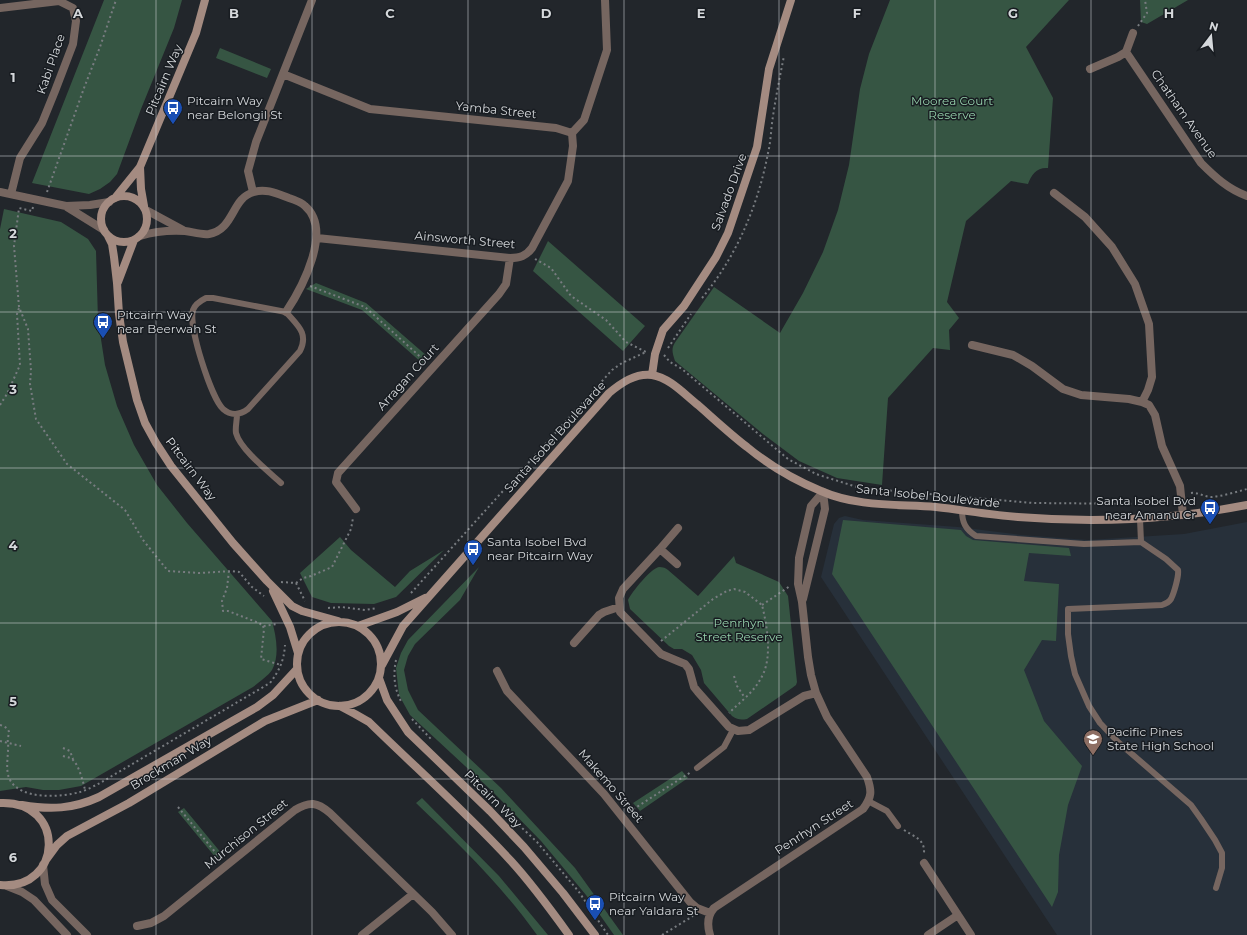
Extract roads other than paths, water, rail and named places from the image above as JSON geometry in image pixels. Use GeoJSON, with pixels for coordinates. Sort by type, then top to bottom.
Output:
{"type":"FeatureCollection","features":[{"type":"Feature","properties":{"kind":"street","name":"Pitcairn Way"},"geometry":{"type":"LineString","coordinates":[[112,200],[140,167],[196,33],[205,0]]}},
{"type":"Feature","properties":{"kind":"street"},"geometry":{"type":"LineString","coordinates":[[253,192],[248,171],[256,142],[312,0]]}},
{"type":"Feature","properties":{"kind":"street"},"geometry":{"type":"LineString","coordinates":[[572,133],[584,120],[606,50],[605,0]]}},
{"type":"Feature","properties":{"kind":"street","name":"Salvado Drive"},"geometry":{"type":"LineString","coordinates":[[652,375],[655,354],[663,330],[684,306],[716,257],[728,233],[757,147],[770,69],[791,0]]}},
{"type":"Feature","properties":{"kind":"street","name":"Kabi Place"},"geometry":{"type":"LineString","coordinates":[[0,8],[59,1],[73,8],[76,21],[73,44],[42,123],[20,158],[11,194]]}},
{"type":"Feature","properties":{"kind":"street"},"geometry":{"type":"LineString","coordinates":[[1090,69],[1118,58],[1126,52],[1133,33]]}},
{"type":"Feature","properties":{"kind":"street","name":"Chatham Avenue"},"geometry":{"type":"LineString","coordinates":[[1126,52],[1202,163],[1212,174],[1228,187],[1247,196]]}},
{"type":"Feature","properties":{"kind":"street","name":"Yamba Street"},"geometry":{"type":"LineString","coordinates":[[283,74],[370,109],[556,128],[572,133]]}},
{"type":"Feature","properties":{"kind":"street","name":"Ainsworth Street"},"geometry":{"type":"LineString","coordinates":[[317,238],[518,258],[527,254],[532,248],[568,182],[573,146],[572,133]]}},
{"type":"Feature","properties":{"kind":"street","name":"Pitcairn Way"},"geometry":{"type":"LineString","coordinates":[[140,167],[141,189],[145,209]]}},
{"type":"Feature","properties":{"kind":"street"},"geometry":{"type":"LineString","coordinates":[[66,206],[115,240],[123,242],[160,230],[209,234],[225,226],[238,203],[244,197],[253,192],[262,190],[271,191],[300,202],[306,206],[315,219],[317,238],[309,269],[295,300],[286,312]]}},
{"type":"Feature","properties":{"kind":"street"},"geometry":{"type":"LineString","coordinates":[[0,192],[66,206],[90,205],[126,196],[131,197],[141,203],[145,209],[147,222],[145,230],[137,238]]}},
{"type":"Feature","properties":{"kind":"street"},"geometry":{"type":"LineString","coordinates":[[1054,193],[1085,217],[1112,247],[1135,284],[1149,324],[1152,377],[1142,402]]}},
{"type":"Feature","properties":{"kind":"street"},"geometry":{"type":"LineString","coordinates":[[106,233],[102,223],[102,216],[104,208],[112,200]]}},
{"type":"Feature","properties":{"kind":"street"},"geometry":{"type":"LineString","coordinates":[[145,209],[186,232]]}},
{"type":"Feature","properties":{"kind":"street","name":"Pitcairn Way"},"geometry":{"type":"LineString","coordinates":[[106,233],[112,244],[123,342],[137,400],[145,423],[156,443],[171,466],[233,543],[292,606],[302,611],[338,621]]}},
{"type":"Feature","properties":{"kind":"street","name":"Pitcairn Way"},"geometry":{"type":"LineString","coordinates":[[117,282],[137,238]]}},
{"type":"Feature","properties":{"kind":"street","name":"Arragan Court"},"geometry":{"type":"LineString","coordinates":[[356,509],[336,482],[338,473],[499,294],[506,284],[510,258]]}},
{"type":"Feature","properties":{"kind":"street"},"geometry":{"type":"LineString","coordinates":[[972,344],[1013,356],[1032,366],[1063,389],[1081,395],[1128,399],[1149,405],[1155,415],[1162,446],[1180,486],[1182,493],[1183,515]]}},
{"type":"Feature","properties":{"kind":"street","name":"Santa Isobel Boulevarde"},"geometry":{"type":"LineString","coordinates":[[382,665],[403,626],[609,393],[618,385],[630,379],[641,376],[652,375],[670,382],[748,448],[774,467],[794,479],[823,492],[850,501],[870,504],[924,506],[1017,517],[1059,519],[1140,519],[1183,515],[1247,505]]}},
{"type":"Feature","properties":{"kind":"street","name":"Penrhyn Street"},"geometry":{"type":"LineString","coordinates":[[802,602],[825,509],[823,492]]}},
{"type":"Feature","properties":{"kind":"street","name":"Penrhyn Street"},"geometry":{"type":"LineString","coordinates":[[710,913],[719,904],[863,809],[871,793],[871,786],[867,777],[827,717],[816,693],[808,657],[802,602],[798,584],[799,558],[811,506],[823,492]]}},
{"type":"Feature","properties":{"kind":"street"},"geometry":{"type":"LineString","coordinates":[[678,528],[623,589],[619,598],[619,608],[623,616],[661,654],[680,662],[689,669],[694,687],[721,720],[733,730],[749,730],[804,696],[816,693]]}},
{"type":"Feature","properties":{"kind":"street"},"geometry":{"type":"LineString","coordinates":[[660,549],[677,564]]}},
{"type":"Feature","properties":{"kind":"street","name":"Pitcairn Way"},"geometry":{"type":"LineString","coordinates":[[267,581],[278,600],[284,622],[298,653]]}},
{"type":"Feature","properties":{"kind":"street","name":"Santa Isobel Boulevarde"},"geometry":{"type":"LineString","coordinates":[[358,626],[396,612],[430,596]]}},
{"type":"Feature","properties":{"kind":"street"},"geometry":{"type":"LineString","coordinates":[[574,643],[599,615],[619,608]]}},
{"type":"Feature","properties":{"kind":"street"},"geometry":{"type":"LineString","coordinates":[[338,621],[348,622],[358,626],[368,633],[376,642],[381,653],[382,665],[379,678],[373,689],[364,698],[353,704],[340,706],[328,705],[318,700],[308,692],[300,681],[297,669],[298,653],[303,641],[312,631],[324,624],[338,621]]}},
{"type":"Feature","properties":{"kind":"street","name":"Brockman Way"},"geometry":{"type":"LineString","coordinates":[[0,803],[11,802],[51,809],[87,803],[257,707],[273,695],[297,669]]}},
{"type":"Feature","properties":{"kind":"street","name":"Makemo Street"},"geometry":{"type":"LineString","coordinates":[[497,671],[507,691],[604,794],[690,902],[698,908],[710,913]]}},
{"type":"Feature","properties":{"kind":"street","name":"Pitcairn Way"},"geometry":{"type":"LineString","coordinates":[[379,678],[387,700],[408,732],[490,811],[524,847],[563,893],[595,935]]}},
{"type":"Feature","properties":{"kind":"street","name":"Brockman Way"},"geometry":{"type":"LineString","coordinates":[[4,886],[17,885],[30,879],[37,873],[57,845],[67,836],[129,803],[266,721],[318,700]]}},
{"type":"Feature","properties":{"kind":"street"},"geometry":{"type":"LineString","coordinates":[[340,706],[369,722],[483,832],[512,862],[570,935]]}},
{"type":"Feature","properties":{"kind":"street","name":"Murchison Street"},"geometry":{"type":"LineString","coordinates":[[137,926],[151,923],[164,916],[295,810],[305,804],[314,804],[323,807],[330,813],[432,912],[452,935]]}},
{"type":"Feature","properties":{"kind":"street"},"geometry":{"type":"LineString","coordinates":[[22,805],[35,813],[42,821],[46,830],[49,845],[44,862],[45,884],[52,900],[87,935]]}},
{"type":"Feature","properties":{"kind":"street"},"geometry":{"type":"LineString","coordinates":[[924,863],[972,935]]}},
{"type":"Feature","properties":{"kind":"street"},"geometry":{"type":"LineString","coordinates":[[4,886],[22,892],[34,900],[67,935]]}},
{"type":"Feature","properties":{"kind":"street"},"geometry":{"type":"LineString","coordinates":[[362,935],[413,894]]}},
{"type":"Feature","properties":{"kind":"street"},"geometry":{"type":"LineString","coordinates":[[710,913],[708,927],[710,935]]}},
{"type":"Feature","properties":{"kind":"street"},"geometry":{"type":"LineString","coordinates":[[928,935],[958,915]]}},
{"type":"Feature","properties":{"kind":"lane"},"geometry":{"type":"LineString","coordinates":[[213,298],[286,312],[304,335],[303,346],[300,351],[248,409],[243,413],[237,414],[230,413],[220,404],[204,369],[195,336],[192,318],[193,310],[200,300],[213,298]]}},
{"type":"Feature","properties":{"kind":"lane"},"geometry":{"type":"LineString","coordinates":[[237,414],[236,429],[238,440],[256,460],[281,483]]}},
{"type":"Feature","properties":{"kind":"lane"},"geometry":{"type":"LineString","coordinates":[[962,510],[962,519],[970,532],[976,536],[1084,544],[1141,542],[1162,556],[1178,570],[1171,599],[1167,603],[1162,605],[1068,609],[1068,634],[1075,674],[1089,706],[1100,723],[1118,742],[1191,805],[1215,840],[1222,853],[1222,868],[1216,888]]}},
{"type":"Feature","properties":{"kind":"lane"},"geometry":{"type":"LineString","coordinates":[[1140,519],[1141,542]]}},
{"type":"Feature","properties":{"kind":"lane"},"geometry":{"type":"LineString","coordinates":[[696,768],[724,747],[733,730]]}},
{"type":"Feature","properties":{"kind":"lane"},"geometry":{"type":"LineString","coordinates":[[868,801],[891,814],[898,826]]}},
{"type":"Feature","properties":{"kind":"place","name":"Pitcairn Way near Belongil St"},"geometry":{"type":"Point","coordinates":[173,125]}},
{"type":"Feature","properties":{"kind":"place","name":"Pitcairn Way near Beerwah St"},"geometry":{"type":"Point","coordinates":[103,339]}},
{"type":"Feature","properties":{"kind":"place","name":"Santa Isobel Bvd near Amanu Cr"},"geometry":{"type":"Point","coordinates":[1210,525]}},
{"type":"Feature","properties":{"kind":"place","name":"Santa Isobel Bvd near Pitcairn Way"},"geometry":{"type":"Point","coordinates":[473,566]}},
{"type":"Feature","properties":{"kind":"place","name":"Pacific Pines State High School"},"geometry":{"type":"Point","coordinates":[1093,756]}},
{"type":"Feature","properties":{"kind":"place","name":"Pitcairn Way near Yaldara St"},"geometry":{"type":"Point","coordinates":[595,921]}},
{"type":"Feature","properties":{"kind":"park label","name":"Moorea Court Reserve"},"geometry":{"type":"Point","coordinates":[952,108]}},
{"type":"Feature","properties":{"kind":"park label","name":"Penrhyn Street Reserve"},"geometry":{"type":"Point","coordinates":[739,630]}}]}
